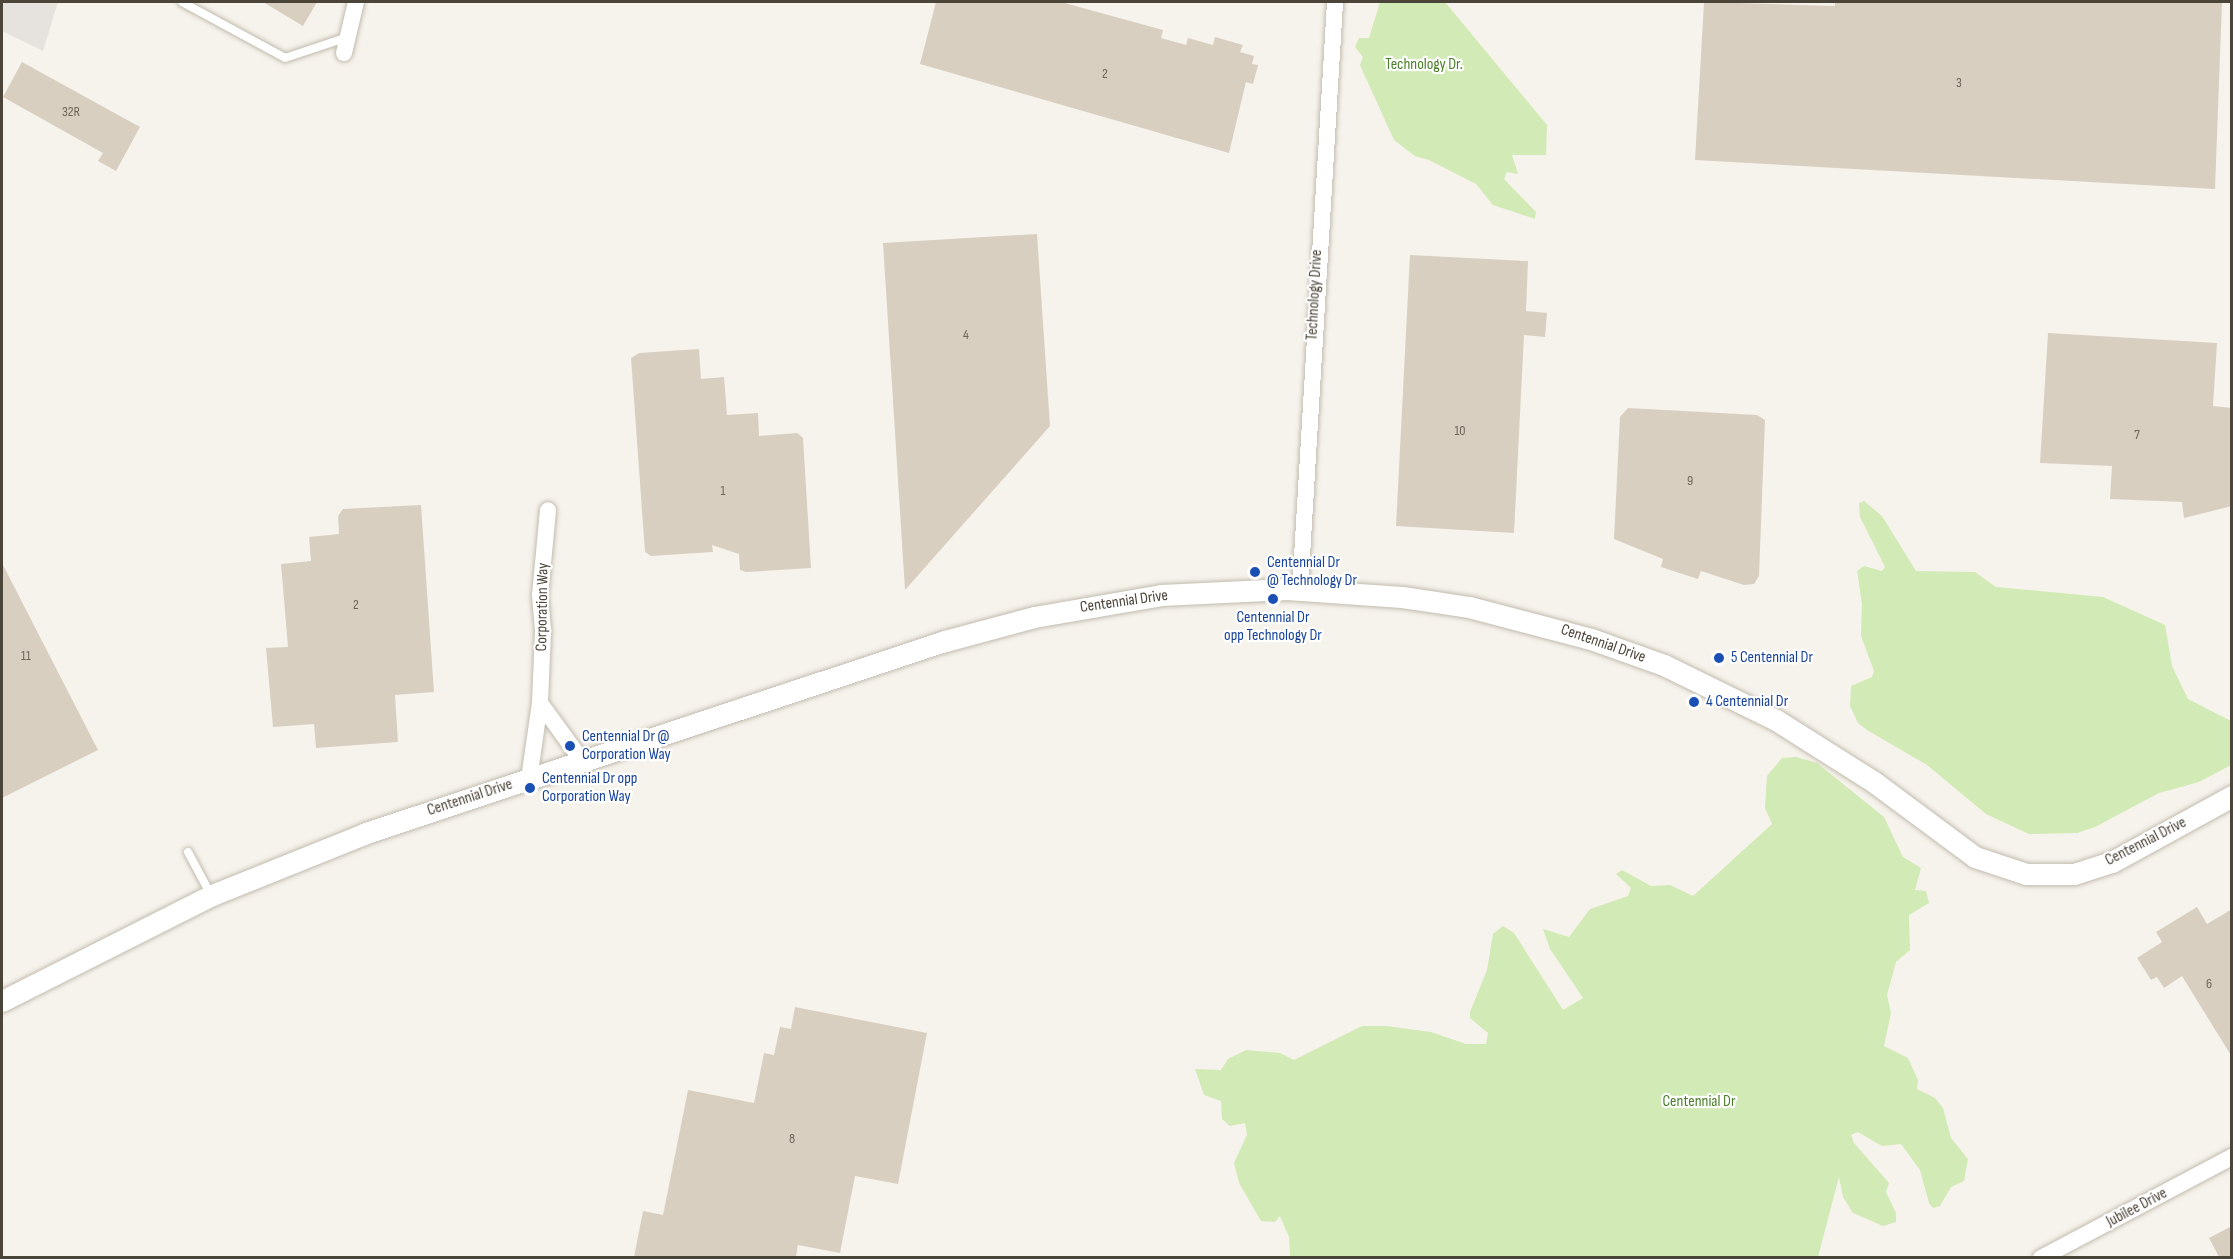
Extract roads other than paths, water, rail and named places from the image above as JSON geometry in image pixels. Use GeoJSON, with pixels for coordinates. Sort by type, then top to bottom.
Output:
{"type":"FeatureCollection","features":[{"type":"Feature","properties":{"kind":"street"},"geometry":{"type":"LineString","coordinates":[[346,45],[356,2]]}},
{"type":"Feature","properties":{"kind":"street","name":"Technology Drive"},"geometry":{"type":"LineString","coordinates":[[1300,590],[1335,2]]}},
{"type":"Feature","properties":{"kind":"street","name":"Corporation Way"},"geometry":{"type":"LineString","coordinates":[[529,779],[540,703],[543,630],[540,596],[548,510]]}},
{"type":"Feature","properties":{"kind":"street","name":"Centennial Drive"},"geometry":{"type":"LineString","coordinates":[[2,1001],[212,896],[312,852],[945,641],[1034,617],[1161,595],[1300,590],[1402,597],[1469,607],[1528,620],[1664,665],[1817,743],[1975,857],[2002,869],[2048,876],[2092,869],[2135,851],[2232,796]]}},
{"type":"Feature","properties":{"kind":"street"},"geometry":{"type":"LineString","coordinates":[[540,703],[583,762]]}},
{"type":"Feature","properties":{"kind":"street","name":"Jubilee Drive"},"geometry":{"type":"LineString","coordinates":[[2042,1257],[2232,1156]]}},
{"type":"Feature","properties":{"kind":"lane"},"geometry":{"type":"LineString","coordinates":[[182,2],[285,58],[346,45]]}},
{"type":"Feature","properties":{"kind":"lane"},"geometry":{"type":"LineString","coordinates":[[188,852],[212,896]]}},
{"type":"Feature","properties":{"kind":"place","name":"Centennial Dr @ Technology Dr"},"geometry":{"type":"Point","coordinates":[1255,572]}},
{"type":"Feature","properties":{"kind":"place","name":"Centennial Dr opp Technology Dr"},"geometry":{"type":"Point","coordinates":[1273,599]}},
{"type":"Feature","properties":{"kind":"place","name":"5 Centennial Dr"},"geometry":{"type":"Point","coordinates":[1719,658]}},
{"type":"Feature","properties":{"kind":"place","name":"4 Centennial Dr"},"geometry":{"type":"Point","coordinates":[1694,702]}},
{"type":"Feature","properties":{"kind":"place","name":"Centennial Dr @ Corporation Way"},"geometry":{"type":"Point","coordinates":[570,746]}},
{"type":"Feature","properties":{"kind":"place","name":"Centennial Dr opp Corporation Way"},"geometry":{"type":"Point","coordinates":[530,788]}},
{"type":"Feature","properties":{"kind":"park label","name":"Technology Dr."},"geometry":{"type":"Point","coordinates":[1424,65]}},
{"type":"Feature","properties":{"kind":"park label","name":"Centennial Dr"},"geometry":{"type":"Point","coordinates":[1699,1102]}}]}
